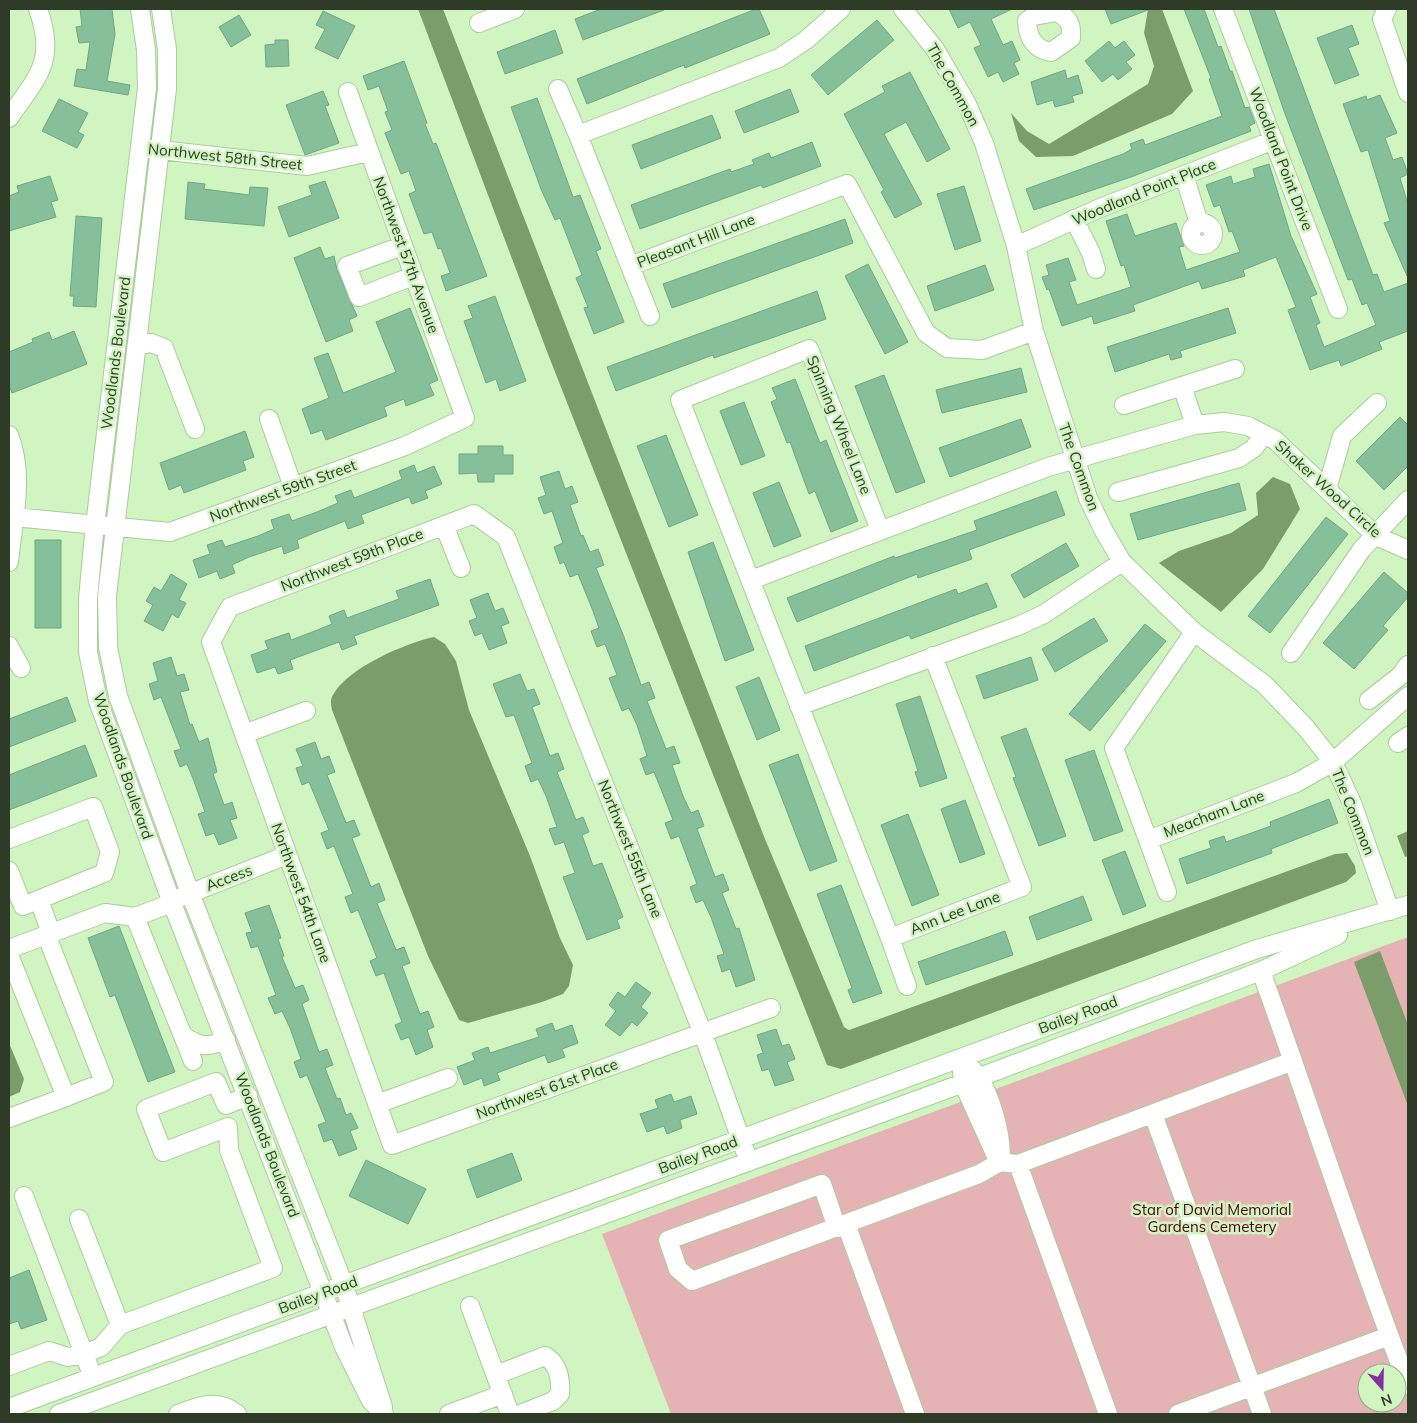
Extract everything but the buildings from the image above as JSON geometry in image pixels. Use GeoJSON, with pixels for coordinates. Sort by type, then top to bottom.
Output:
{"type":"FeatureCollection","features":[{"type":"Feature","properties":{"kind":"street"},"geometry":{"type":"LineString","coordinates":[[9,118],[44,68],[47,50],[38,9]]}},
{"type":"Feature","properties":{"kind":"street","name":"Woodlands Boulevard"},"geometry":{"type":"LineString","coordinates":[[140,9],[146,50],[147,88],[95,526],[88,599],[88,652],[98,701],[172,902],[344,1347],[359,1380],[372,1401],[385,1414]]}},
{"type":"Feature","properties":{"kind":"street","name":"Woodlands Boulevard"},"geometry":{"type":"LineString","coordinates":[[161,9],[166,49],[167,89],[107,596],[108,647],[118,696],[190,893],[344,1285],[385,1414]]}},
{"type":"Feature","properties":{"kind":"street"},"geometry":{"type":"LineString","coordinates":[[479,23],[514,9]]}},
{"type":"Feature","properties":{"kind":"street"},"geometry":{"type":"LineString","coordinates":[[578,135],[778,58],[806,40],[841,9]]}},
{"type":"Feature","properties":{"kind":"street","name":"The Common"},"geometry":{"type":"LineString","coordinates":[[903,9],[935,49],[966,104],[984,143],[1016,246],[1034,330],[1075,460],[1088,498],[1122,562],[1194,632],[1265,685],[1306,728],[1333,762],[1352,803],[1390,911]]}},
{"type":"Feature","properties":{"kind":"street","name":"Woodland Point Drive"},"geometry":{"type":"LineString","coordinates":[[1223,9],[1338,309]]}},
{"type":"Feature","properties":{"kind":"street"},"geometry":{"type":"LineString","coordinates":[[1380,12],[1408,93]]}},
{"type":"Feature","properties":{"kind":"street","name":"Pleasant Hill Lane"},"geometry":{"type":"LineString","coordinates":[[558,88],[630,266],[847,184],[926,333],[947,348],[982,350],[1034,330]]}},
{"type":"Feature","properties":{"kind":"street","name":"Northwest 57th Avenue"},"geometry":{"type":"LineString","coordinates":[[348,92],[465,418]]}},
{"type":"Feature","properties":{"kind":"street","name":"Woodland Point Place"},"geometry":{"type":"LineString","coordinates":[[1016,246],[1074,220],[1274,140]]}},
{"type":"Feature","properties":{"kind":"street","name":"Northwest 58th Street"},"geometry":{"type":"LineString","coordinates":[[141,148],[307,166],[368,152]]}},
{"type":"Feature","properties":{"kind":"street"},"geometry":{"type":"LineString","coordinates":[[1184,175],[1199,224]]}},
{"type":"Feature","properties":{"kind":"street"},"geometry":{"type":"LineString","coordinates":[[1074,220],[1091,253],[1096,269]]}},
{"type":"Feature","properties":{"kind":"street"},"geometry":{"type":"LineString","coordinates":[[402,246],[347,266],[359,297],[413,276]]}},
{"type":"Feature","properties":{"kind":"street"},"geometry":{"type":"LineString","coordinates":[[630,266],[650,316]]}},
{"type":"Feature","properties":{"kind":"street"},"geometry":{"type":"LineString","coordinates":[[138,345],[151,343],[164,348],[195,429]]}},
{"type":"Feature","properties":{"kind":"street","name":"Spinning Wheel Lane"},"geometry":{"type":"LineString","coordinates":[[799,706],[680,400],[809,349],[880,530]]}},
{"type":"Feature","properties":{"kind":"street"},"geometry":{"type":"LineString","coordinates":[[1124,405],[1235,369]]}},
{"type":"Feature","properties":{"kind":"street"},"geometry":{"type":"LineString","coordinates":[[1182,386],[1195,425]]}},
{"type":"Feature","properties":{"kind":"street"},"geometry":{"type":"LineString","coordinates":[[1326,489],[1342,436],[1378,403]]}},
{"type":"Feature","properties":{"kind":"street","name":"Northwest 59th Street"},"geometry":{"type":"LineString","coordinates":[[14,517],[170,532],[405,446],[465,418]]}},
{"type":"Feature","properties":{"kind":"street"},"geometry":{"type":"LineString","coordinates":[[269,419],[293,487]]}},
{"type":"Feature","properties":{"kind":"street","name":"Shaker Wood Circle"},"geometry":{"type":"LineString","coordinates":[[1075,460],[1195,425],[1224,422],[1248,426],[1275,440],[1376,536],[1408,550]]}},
{"type":"Feature","properties":{"kind":"street"},"geometry":{"type":"LineString","coordinates":[[1118,492],[1239,458],[1254,448],[1264,434]]}},
{"type":"Feature","properties":{"kind":"street"},"geometry":{"type":"LineString","coordinates":[[9,435],[15,450],[18,474],[9,562]]}},
{"type":"Feature","properties":{"kind":"street"},"geometry":{"type":"LineString","coordinates":[[751,580],[1048,467],[1075,460]]}},
{"type":"Feature","properties":{"kind":"street"},"geometry":{"type":"LineString","coordinates":[[1291,653],[1362,549],[1408,500]]}},
{"type":"Feature","properties":{"kind":"street","name":"Northwest 59th Place"},"geometry":{"type":"LineString","coordinates":[[211,642],[230,607],[474,514],[506,537]]}},
{"type":"Feature","properties":{"kind":"street"},"geometry":{"type":"LineString","coordinates":[[444,525],[461,568]]}},
{"type":"Feature","properties":{"kind":"street","name":"Northwest 55th Lane"},"geometry":{"type":"LineString","coordinates":[[506,537],[703,1034],[749,1162]]}},
{"type":"Feature","properties":{"kind":"street"},"geometry":{"type":"LineString","coordinates":[[907,986],[799,706],[1018,626],[1044,614],[1122,562]]}},
{"type":"Feature","properties":{"kind":"street","name":"Meacham Lane"},"geometry":{"type":"LineString","coordinates":[[1194,632],[1114,748],[1148,840],[1296,783],[1333,762]]}},
{"type":"Feature","properties":{"kind":"street","name":"Northwest 54th Lane"},"geometry":{"type":"LineString","coordinates":[[211,642],[392,1145]]}},
{"type":"Feature","properties":{"kind":"street"},"geometry":{"type":"LineString","coordinates":[[9,646],[21,668]]}},
{"type":"Feature","properties":{"kind":"street","name":"Ann Lee Lane"},"geometry":{"type":"LineString","coordinates":[[890,938],[1022,887],[933,656]]}},
{"type":"Feature","properties":{"kind":"street"},"geometry":{"type":"LineString","coordinates":[[1369,700],[1400,676],[1408,665]]}},
{"type":"Feature","properties":{"kind":"street"},"geometry":{"type":"LineString","coordinates":[[1333,762],[1408,696]]}},
{"type":"Feature","properties":{"kind":"street"},"geometry":{"type":"LineString","coordinates":[[244,734],[306,711]]}},
{"type":"Feature","properties":{"kind":"street"},"geometry":{"type":"LineString","coordinates":[[9,839],[93,807],[110,852],[104,873],[23,906],[9,871]]}},
{"type":"Feature","properties":{"kind":"street"},"geometry":{"type":"LineString","coordinates":[[1148,840],[1167,892]]}},
{"type":"Feature","properties":{"kind":"street","name":"Access"},"geometry":{"type":"LineString","coordinates":[[136,917],[190,893],[287,855]]}},
{"type":"Feature","properties":{"kind":"street"},"geometry":{"type":"LineString","coordinates":[[9,1118],[104,1082],[49,934],[39,900]]}},
{"type":"Feature","properties":{"kind":"street","name":"Bailey Road"},"geometry":{"type":"LineString","coordinates":[[9,1408],[1257,950],[1408,905]]}},
{"type":"Feature","properties":{"kind":"street","name":"Bailey Road"},"geometry":{"type":"LineString","coordinates":[[60,1414],[963,1084],[1261,971],[1390,911]]}},
{"type":"Feature","properties":{"kind":"street"},"geometry":{"type":"LineString","coordinates":[[9,949],[104,913],[136,917],[193,1061]]}},
{"type":"Feature","properties":{"kind":"street"},"geometry":{"type":"LineString","coordinates":[[9,955],[66,1097]]}},
{"type":"Feature","properties":{"kind":"street"},"geometry":{"type":"LineString","coordinates":[[1261,971],[1323,1153],[1408,1385]]}},
{"type":"Feature","properties":{"kind":"street","name":"Northwest 61st Place"},"geometry":{"type":"LineString","coordinates":[[392,1145],[772,1008]]}},
{"type":"Feature","properties":{"kind":"street"},"geometry":{"type":"LineString","coordinates":[[183,1036],[197,1045],[211,1046],[226,1040]]}},
{"type":"Feature","properties":{"kind":"street"},"geometry":{"type":"LineString","coordinates":[[961,1058],[980,1077],[1002,1149],[1000,1162]]}},
{"type":"Feature","properties":{"kind":"street"},"geometry":{"type":"LineString","coordinates":[[961,1058],[963,1084],[990,1145],[1000,1162]]}},
{"type":"Feature","properties":{"kind":"street"},"geometry":{"type":"LineString","coordinates":[[915,1414],[842,1226],[822,1184],[668,1240],[678,1269],[692,1281],[842,1226],[980,1174],[1000,1162],[1018,1164],[1293,1061]]}},
{"type":"Feature","properties":{"kind":"street"},"geometry":{"type":"LineString","coordinates":[[377,1104],[448,1078]]}},
{"type":"Feature","properties":{"kind":"street"},"geometry":{"type":"LineString","coordinates":[[9,1366],[49,1351],[68,1357],[84,1354],[101,1347],[120,1325],[273,1268],[228,1150],[228,1127],[226,1105],[216,1082],[146,1109],[163,1152],[228,1127]]}},
{"type":"Feature","properties":{"kind":"street"},"geometry":{"type":"LineString","coordinates":[[226,1105],[248,1096]]}},
{"type":"Feature","properties":{"kind":"street"},"geometry":{"type":"LineString","coordinates":[[1153,1114],[1262,1414]]}},
{"type":"Feature","properties":{"kind":"street"},"geometry":{"type":"LineString","coordinates":[[1018,1164],[1108,1414]]}},
{"type":"Feature","properties":{"kind":"street"},"geometry":{"type":"LineString","coordinates":[[24,1196],[93,1377]]}},
{"type":"Feature","properties":{"kind":"street"},"geometry":{"type":"LineString","coordinates":[[79,1219],[120,1325]]}},
{"type":"Feature","properties":{"kind":"street"},"geometry":{"type":"LineString","coordinates":[[470,1306],[510,1414]]}},
{"type":"Feature","properties":{"kind":"street"},"geometry":{"type":"LineString","coordinates":[[1178,1414],[1389,1336]]}},
{"type":"Feature","properties":{"kind":"street"},"geometry":{"type":"LineString","coordinates":[[496,1375],[545,1356],[552,1360],[560,1382],[560,1394],[538,1411],[520,1414]]}},
{"type":"Feature","properties":{"kind":"street"},"geometry":{"type":"LineString","coordinates":[[449,1414],[503,1394]]}},
{"type":"Feature","properties":{"kind":"street"},"geometry":{"type":"LineString","coordinates":[[178,1414],[204,1405],[226,1405],[237,1414]]}},
{"type":"Feature","properties":{"kind":"green space","name":"Star of David Memorial Gardens Cemetery"},"geometry":{"type":"Polygon","coordinates":[[[1408,937],[1408,1414],[671,1414],[602,1234],[1408,937]]]}},
{"type":"Feature","properties":{"kind":"shaded area"},"geometry":{"type":"Polygon","coordinates":[[[418,9],[443,9],[765,839],[844,1027],[849,1030],[1335,854],[1347,853],[1355,866],[1356,873],[1346,882],[841,1069],[827,1065],[546,349],[418,9]]]}},
{"type":"Feature","properties":{"kind":"shaded area"},"geometry":{"type":"Polygon","coordinates":[[[1148,9],[1162,9],[1193,91],[1172,114],[1073,156],[1036,157],[1019,141],[1011,113],[1027,131],[1049,144],[1148,84],[1154,66],[1144,33],[1148,9]]]}},
{"type":"Feature","properties":{"kind":"shaded area"},"geometry":{"type":"Polygon","coordinates":[[[1273,477],[1290,484],[1300,509],[1263,569],[1221,612],[1159,563],[1179,551],[1231,533],[1258,515],[1256,493],[1273,477]]]}},
{"type":"Feature","properties":{"kind":"shaded area"},"geometry":{"type":"Polygon","coordinates":[[[434,637],[445,644],[456,661],[469,710],[530,856],[560,938],[573,965],[569,986],[563,994],[542,1002],[468,1023],[459,1020],[428,956],[331,704],[332,697],[340,685],[364,666],[393,651],[434,637]]]}},
{"type":"Feature","properties":{"kind":"shaded area"},"geometry":{"type":"Polygon","coordinates":[[[1408,831],[1408,856],[1405,857],[1397,836],[1408,831]]]}},
{"type":"Feature","properties":{"kind":"shaded area"},"geometry":{"type":"Polygon","coordinates":[[[1380,951],[1408,1025],[1408,1106],[1354,962],[1380,951]]]}},
{"type":"Feature","properties":{"kind":"shaded area"},"geometry":{"type":"Polygon","coordinates":[[[9,1043],[24,1079],[20,1092],[9,1097],[9,1043]]]}}]}
